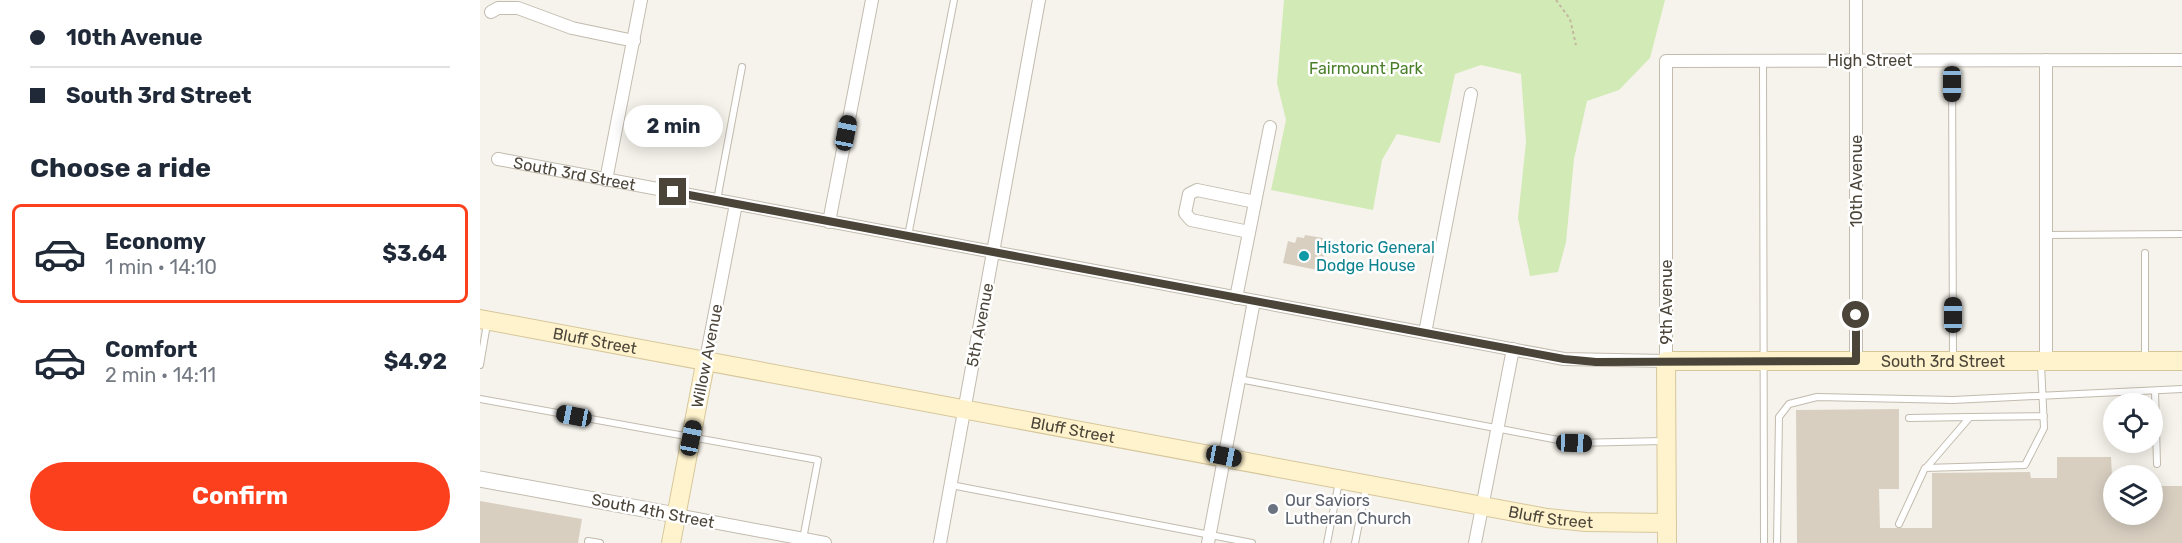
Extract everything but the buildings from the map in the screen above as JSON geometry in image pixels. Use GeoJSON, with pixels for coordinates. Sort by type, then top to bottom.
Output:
{"type":"FeatureCollection","features":[{"type":"Feature","properties":{"kind":"main road","name":"Bluff Street"},"geometry":{"type":"LineString","coordinates":[[484,319],[1578,522],[1667,523]]}},
{"type":"Feature","properties":{"kind":"main road","name":"Willow Avenue"},"geometry":{"type":"LineString","coordinates":[[670,543],[706,359]]}},
{"type":"Feature","properties":{"kind":"main road","name":"South 3rd Street"},"geometry":{"type":"LineString","coordinates":[[1666,362],[2182,361]]}},
{"type":"Feature","properties":{"kind":"main road","name":"9th Avenue"},"geometry":{"type":"LineString","coordinates":[[1666,362],[1667,543]]}},
{"type":"Feature","properties":{"kind":"street"},"geometry":{"type":"LineString","coordinates":[[606,180],[641,0]]}},
{"type":"Feature","properties":{"kind":"street"},"geometry":{"type":"LineString","coordinates":[[830,222],[872,0]]}},
{"type":"Feature","properties":{"kind":"street","name":"5th Avenue"},"geometry":{"type":"LineString","coordinates":[[940,543],[1039,0]]}},
{"type":"Feature","properties":{"kind":"street","name":"10th Avenue"},"geometry":{"type":"LineString","coordinates":[[1856,0],[1856,361]]}},
{"type":"Feature","properties":{"kind":"street"},"geometry":{"type":"LineString","coordinates":[[491,12],[506,7],[518,8],[572,28],[634,41]]}},
{"type":"Feature","properties":{"kind":"street"},"geometry":{"type":"LineString","coordinates":[[2044,361],[2046,60]]}},
{"type":"Feature","properties":{"kind":"street","name":"High Street"},"geometry":{"type":"LineString","coordinates":[[1666,61],[2182,60]]}},
{"type":"Feature","properties":{"kind":"street","name":"9th Avenue"},"geometry":{"type":"LineString","coordinates":[[1666,61],[1666,362]]}},
{"type":"Feature","properties":{"kind":"street"},"geometry":{"type":"LineString","coordinates":[[1425,333],[1471,93]]}},
{"type":"Feature","properties":{"kind":"street"},"geometry":{"type":"LineString","coordinates":[[1236,298],[1270,128]]}},
{"type":"Feature","properties":{"kind":"street","name":"South 3rd Street"},"geometry":{"type":"LineString","coordinates":[[498,159],[1513,350],[1596,362],[1666,362]]}},
{"type":"Feature","properties":{"kind":"street"},"geometry":{"type":"LineString","coordinates":[[1249,232],[1191,220],[1185,213],[1187,203],[1189,194],[1197,190],[1255,202]]}},
{"type":"Feature","properties":{"kind":"street","name":"Willow Avenue"},"geometry":{"type":"LineString","coordinates":[[706,359],[736,204]]}},
{"type":"Feature","properties":{"kind":"street"},"geometry":{"type":"LineString","coordinates":[[1208,539],[1254,301]]}},
{"type":"Feature","properties":{"kind":"street"},"geometry":{"type":"LineString","coordinates":[[1475,543],[1513,350]]}},
{"type":"Feature","properties":{"kind":"street","name":"South 4th Street"},"geometry":{"type":"LineString","coordinates":[[480,479],[676,515],[773,538],[803,539],[825,543]]}},
{"type":"Feature","properties":{"kind":"lane"},"geometry":{"type":"LineString","coordinates":[[908,236],[954,0]]}},
{"type":"Feature","properties":{"kind":"lane"},"geometry":{"type":"LineString","coordinates":[[1952,60],[1953,361]]}},
{"type":"Feature","properties":{"kind":"lane"},"geometry":{"type":"LineString","coordinates":[[1763,61],[1764,543]]}},
{"type":"Feature","properties":{"kind":"lane"},"geometry":{"type":"LineString","coordinates":[[717,200],[742,67]]}},
{"type":"Feature","properties":{"kind":"lane"},"geometry":{"type":"LineString","coordinates":[[2046,235],[2182,234]]}},
{"type":"Feature","properties":{"kind":"lane"},"geometry":{"type":"LineString","coordinates":[[2145,253],[2145,361]]}},
{"type":"Feature","properties":{"kind":"lane"},"geometry":{"type":"LineString","coordinates":[[480,364],[484,319]]}},
{"type":"Feature","properties":{"kind":"lane"},"geometry":{"type":"LineString","coordinates":[[1925,468],[2025,465],[2044,428],[2044,361]]}},
{"type":"Feature","properties":{"kind":"lane"},"geometry":{"type":"LineString","coordinates":[[1239,379],[1574,443],[1667,441]]}},
{"type":"Feature","properties":{"kind":"lane"},"geometry":{"type":"LineString","coordinates":[[1776,543],[1779,417],[1789,404],[1816,397],[1953,400],[2182,389]]}},
{"type":"Feature","properties":{"kind":"lane"},"geometry":{"type":"LineString","coordinates":[[2155,391],[2157,464]]}},
{"type":"Feature","properties":{"kind":"lane"},"geometry":{"type":"LineString","coordinates":[[480,399],[818,460],[803,539]]}},
{"type":"Feature","properties":{"kind":"lane"},"geometry":{"type":"LineString","coordinates":[[1909,418],[2044,416]]}},
{"type":"Feature","properties":{"kind":"lane"},"geometry":{"type":"LineString","coordinates":[[1899,524],[1925,468],[1970,417]]}},
{"type":"Feature","properties":{"kind":"lane"},"geometry":{"type":"LineString","coordinates":[[1327,543],[1339,478]]}},
{"type":"Feature","properties":{"kind":"lane"},"geometry":{"type":"LineString","coordinates":[[1355,543],[1367,483]]}},
{"type":"Feature","properties":{"kind":"lane"},"geometry":{"type":"LineString","coordinates":[[951,485],[1208,539],[1252,543]]}},
{"type":"Feature","properties":{"kind":"lane"},"geometry":{"type":"LineString","coordinates":[[588,541],[600,543]]}},
{"type":"Feature","properties":{"kind":"path"},"geometry":{"type":"LineString","coordinates":[[1556,0],[1570,19],[1576,45]]}},
{"type":"Feature","properties":{"kind":"green space","name":"Fairmount Park"},"geometry":{"type":"Polygon","coordinates":[[[1284,0],[1665,0],[1650,58],[1619,90],[1587,101],[1574,159],[1566,242],[1558,272],[1530,276],[1518,218],[1526,142],[1521,74],[1481,65],[1455,74],[1440,143],[1397,134],[1382,160],[1373,210],[1271,190],[1286,120],[1277,83],[1284,0]]]}},
{"type":"Feature","properties":{"kind":"place","name":"Historic General Dodge House"},"geometry":{"type":"Point","coordinates":[1304,256]}},
{"type":"Feature","properties":{"kind":"place","name":"Our Saviors Lutheran Church"},"geometry":{"type":"Point","coordinates":[1273,509]}},
{"type":"Feature","properties":{"kind":"route"},"geometry":{"type":"LineString","coordinates":[[673,192],[1564,359],[1596,362],[1856,361],[1856,315]]}}]}
